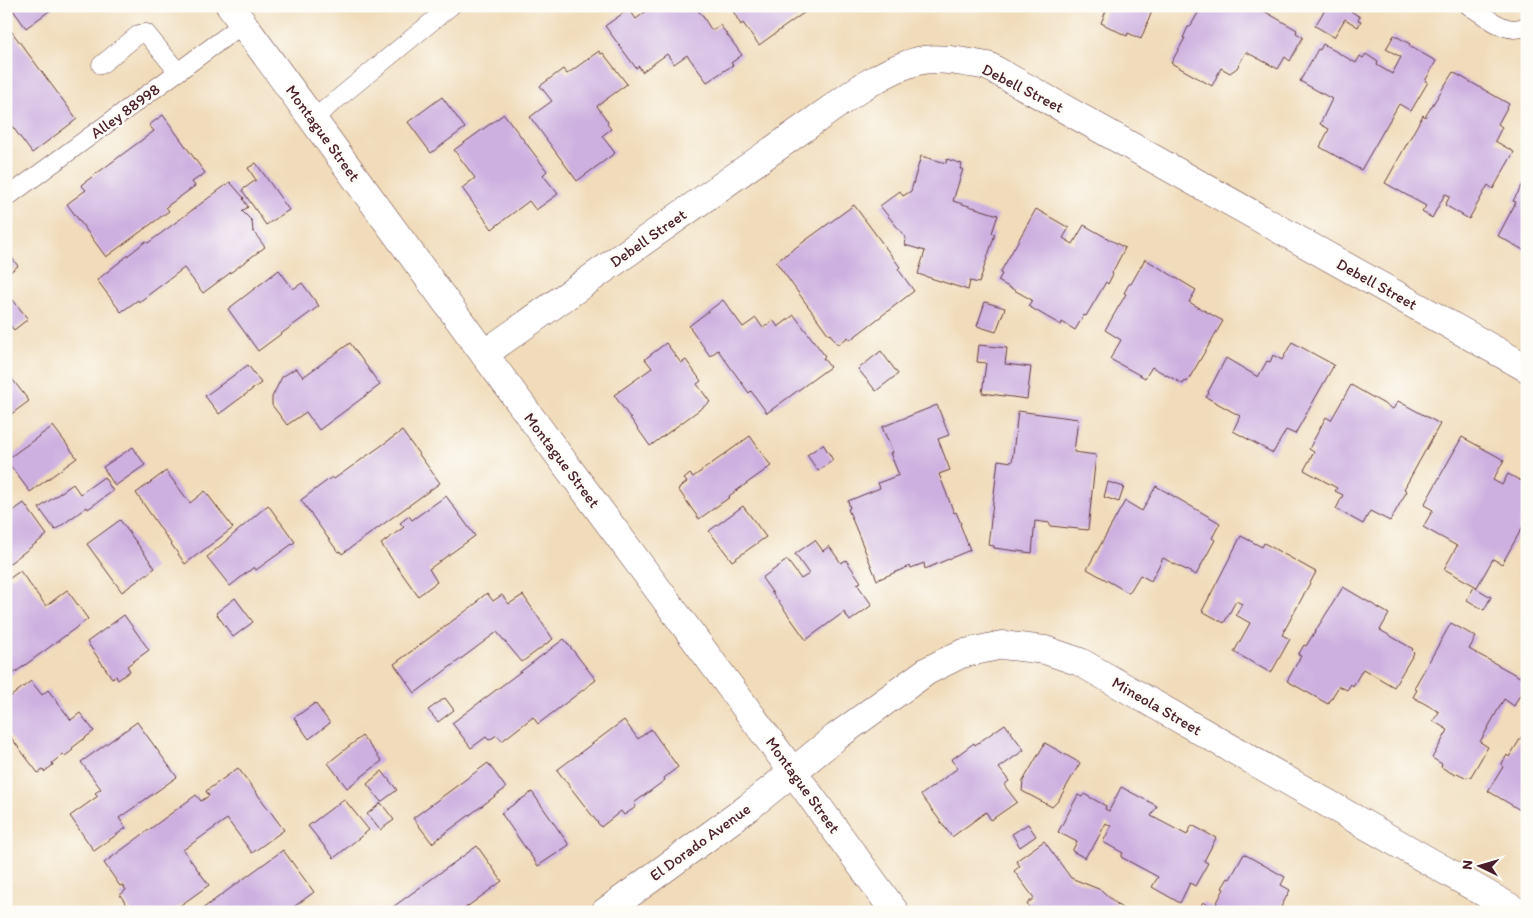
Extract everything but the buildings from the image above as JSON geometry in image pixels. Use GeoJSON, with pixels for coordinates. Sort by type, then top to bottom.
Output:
{"type":"FeatureCollection","features":[{"type":"Feature","properties":{"kind":"street","name":"Montague Street"},"geometry":{"type":"LineString","coordinates":[[237,15],[895,912]]}},
{"type":"Feature","properties":{"kind":"street","name":"Debell Street"},"geometry":{"type":"LineString","coordinates":[[484,354],[862,87],[889,71],[920,60],[954,61],[988,66],[1527,368]]}},
{"type":"Feature","properties":{"kind":"street","name":"Mineola Street"},"geometry":{"type":"LineString","coordinates":[[793,772],[836,737],[920,677],[961,654],[1002,645],[1045,650],[1080,662],[1518,912]]}},
{"type":"Feature","properties":{"kind":"street","name":"El Dorado Avenue"},"geometry":{"type":"LineString","coordinates":[[605,912],[749,807],[793,772]]}},
{"type":"Feature","properties":{"kind":"lane"},"geometry":{"type":"LineString","coordinates":[[313,119],[451,6]]}},
{"type":"Feature","properties":{"kind":"lane"},"geometry":{"type":"LineString","coordinates":[[1469,6],[1505,28],[1522,28],[1527,25]]}},
{"type":"Feature","properties":{"kind":"lane","name":"Alley 88998"},"geometry":{"type":"LineString","coordinates":[[10,188],[178,72],[237,15]]}},
{"type":"Feature","properties":{"kind":"lane"},"geometry":{"type":"LineString","coordinates":[[101,65],[139,34],[146,33],[178,72]]}}]}
